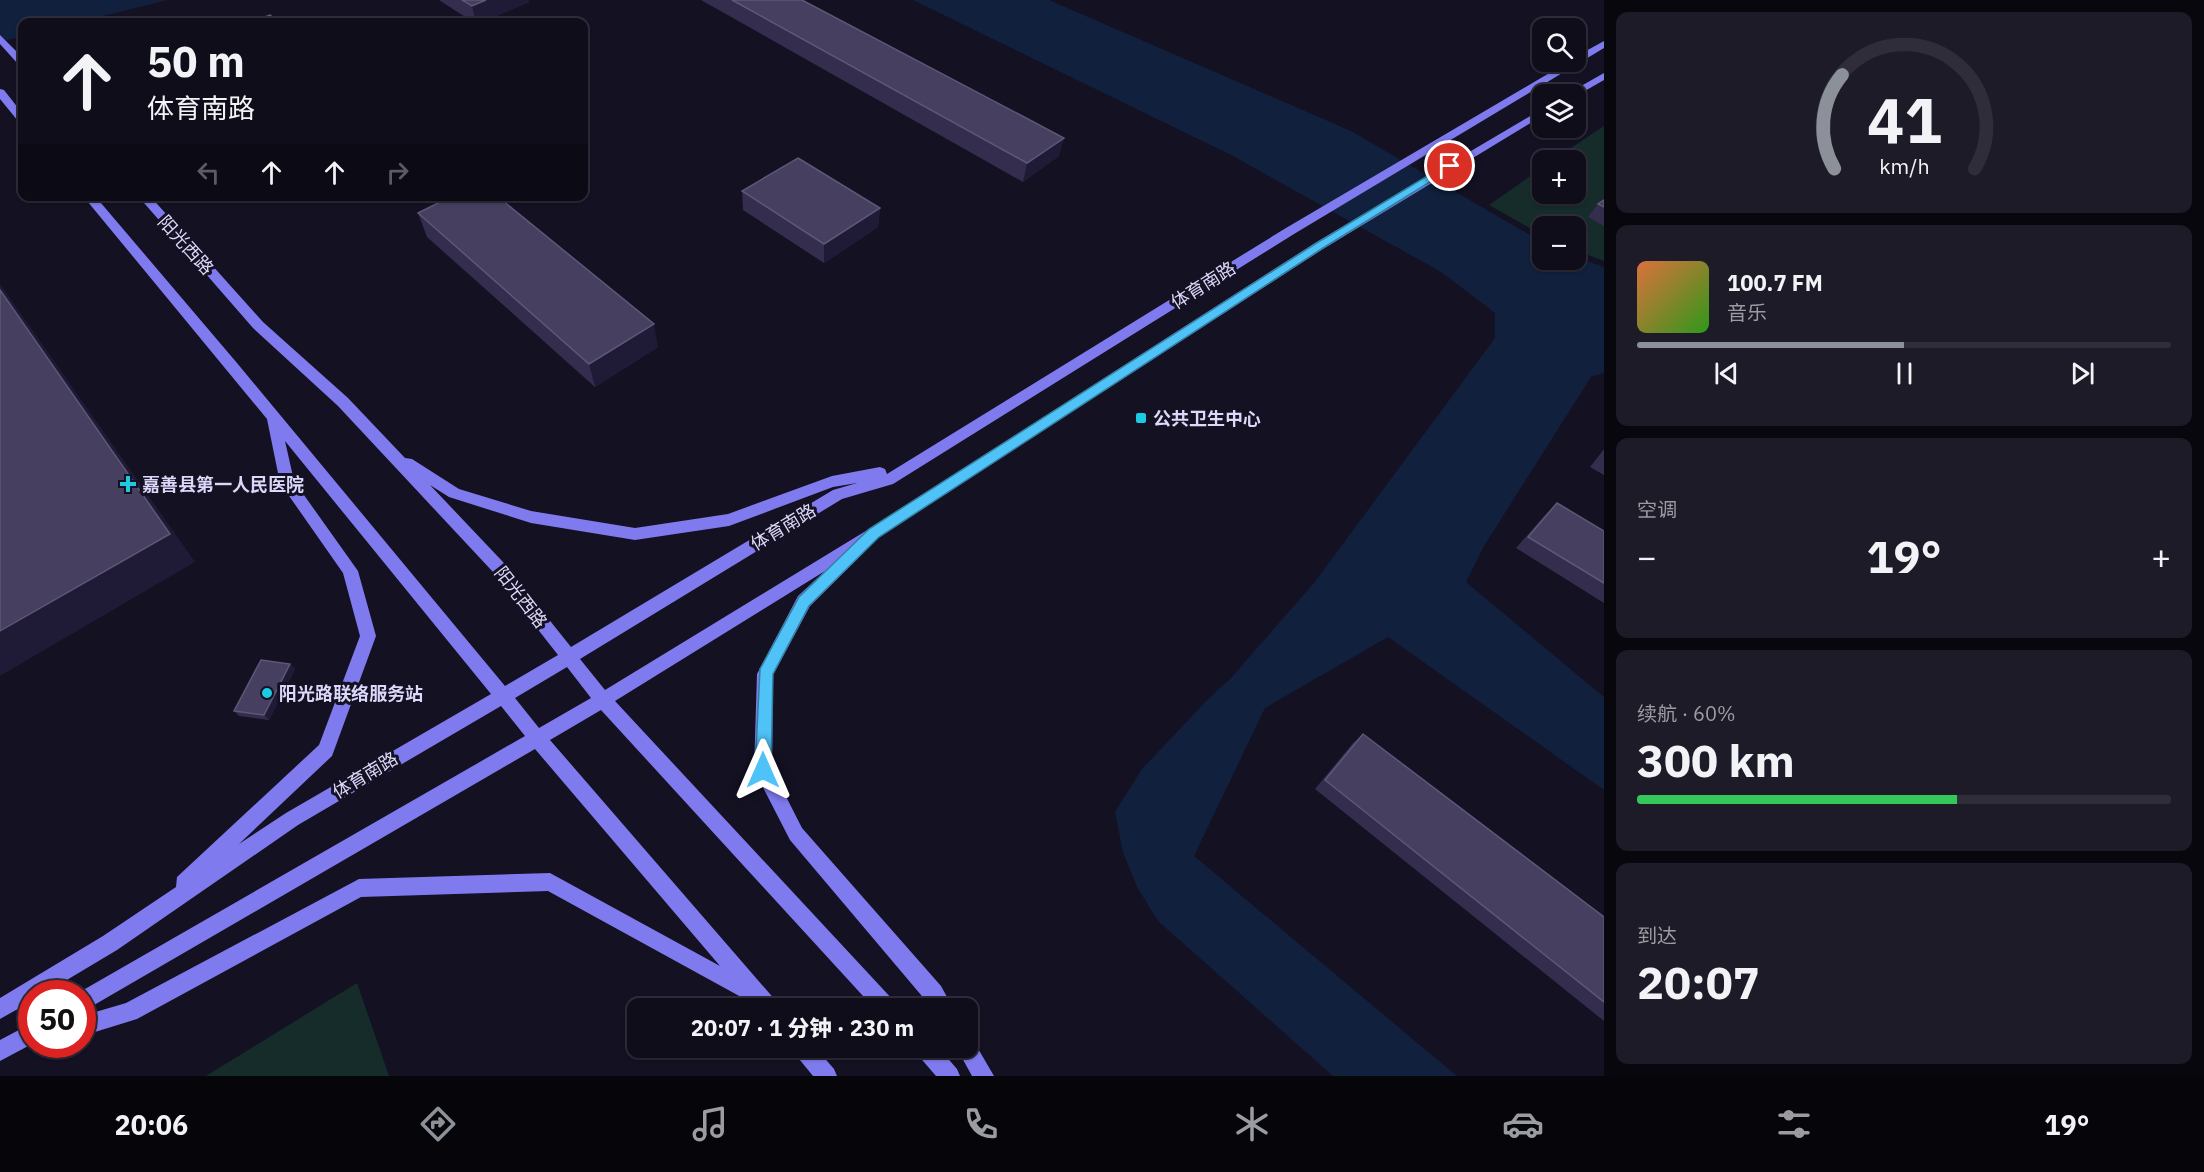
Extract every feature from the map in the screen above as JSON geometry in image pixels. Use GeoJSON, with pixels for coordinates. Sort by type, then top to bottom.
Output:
{"type":"FeatureCollection","features":[{"type":"Feature","properties":{"kind":"main road"},"geometry":{"type":"LineString","coordinates":[[0,38],[18,58]]}},
{"type":"Feature","properties":{"kind":"main road","name":"体育南路"},"geometry":{"type":"LineString","coordinates":[[1586,55],[1604,44]]}},
{"type":"Feature","properties":{"kind":"main road","name":"体育南路"},"geometry":{"type":"LineString","coordinates":[[0,1009],[150,916],[292,819],[568,657],[838,494],[888,480],[1290,231],[1556,72]]}},
{"type":"Feature","properties":{"kind":"main road"},"geometry":{"type":"LineString","coordinates":[[1586,86],[1604,76]]}},
{"type":"Feature","properties":{"kind":"main road"},"geometry":{"type":"LineString","coordinates":[[0,92],[18,114]]}},
{"type":"Feature","properties":{"kind":"main road","name":"体育南路"},"geometry":{"type":"LineString","coordinates":[[96,994],[603,700],[874,533],[1319,246],[1532,118]]}},
{"type":"Feature","properties":{"kind":"main road"},"geometry":{"type":"LineString","coordinates":[[92,201],[273,416],[537,738],[761,998]]}},
{"type":"Feature","properties":{"kind":"main road","name":"阳光西路"},"geometry":{"type":"LineString","coordinates":[[147,201],[258,325],[343,402],[498,567],[603,700],[879,998]]}},
{"type":"Feature","properties":{"kind":"main road"},"geometry":{"type":"LineString","coordinates":[[150,916],[326,750],[369,636],[350,571],[287,483],[273,416]]}},
{"type":"Feature","properties":{"kind":"main road"},"geometry":{"type":"LineString","coordinates":[[387,449],[454,493],[531,517],[635,534],[729,520],[832,482],[906,468]]}},
{"type":"Feature","properties":{"kind":"main road"},"geometry":{"type":"LineString","coordinates":[[874,533],[804,602],[765,674],[763,770],[796,834],[937,998]]}},
{"type":"Feature","properties":{"kind":"main road"},"geometry":{"type":"LineString","coordinates":[[96,1022],[130,1012],[359,888],[550,882],[755,998]]}},
{"type":"Feature","properties":{"kind":"main road"},"geometry":{"type":"LineString","coordinates":[[0,1051],[18,1041]]}},
{"type":"Feature","properties":{"kind":"main road"},"geometry":{"type":"LineString","coordinates":[[0,1051],[18,1046]]}},
{"type":"Feature","properties":{"kind":"main road"},"geometry":{"type":"LineString","coordinates":[[811,1058],[826,1076]]}},
{"type":"Feature","properties":{"kind":"main road"},"geometry":{"type":"LineString","coordinates":[[934,1058],[950,1076]]}},
{"type":"Feature","properties":{"kind":"main road"},"geometry":{"type":"LineString","coordinates":[[973,1058],[984,1076]]}},
{"type":"Feature","properties":{"kind":"green space"},"geometry":{"type":"Polygon","coordinates":[[[1604,126],[1604,261],[1586,254],[1586,216],[1532,216],[1532,229],[1489,205],[1532,175],[1532,204],[1586,204],[1586,150],[1568,150],[1604,126]]]}},
{"type":"Feature","properties":{"kind":"green space"},"geometry":{"type":"Polygon","coordinates":[[[357,983],[389,1076],[206,1076],[357,983]]]}},
{"type":"Feature","properties":{"kind":"water"},"geometry":{"type":"Polygon","coordinates":[[[0,0],[168,0],[94,18],[18,18],[18,37],[0,42],[0,0]]]}},
{"type":"Feature","properties":{"kind":"water"},"geometry":{"type":"Polygon","coordinates":[[[913,0],[1049,0],[1351,131],[1532,236],[1532,270],[1586,270],[1586,261],[1604,267],[1604,373],[1591,377],[1484,546],[1466,582],[1604,697],[1604,790],[1388,637],[1265,708],[1194,856],[1457,1076],[1333,1076],[1158,921],[1137,887],[1123,852],[1115,812],[1142,769],[1231,678],[1314,583],[1495,338],[1495,313],[1441,272],[1233,156],[913,0]]]}},
{"type":"Feature","properties":{"kind":"building"},"geometry":{"type":"Polygon","coordinates":[[[462,0],[486,0],[472,6],[462,0]]]}},
{"type":"Feature","properties":{"kind":"building"},"geometry":{"type":"Polygon","coordinates":[[[732,0],[802,0],[1064,138],[1027,163],[732,0]]]}},
{"type":"Feature","properties":{"kind":"building"},"geometry":{"type":"Polygon","coordinates":[[[798,158],[880,208],[824,244],[742,191],[798,158]]]}},
{"type":"Feature","properties":{"kind":"building"},"geometry":{"type":"Polygon","coordinates":[[[442,201],[503,201],[654,324],[589,364],[418,213],[442,201]]]}},
{"type":"Feature","properties":{"kind":"building"},"geometry":{"type":"Polygon","coordinates":[[[0,290],[170,534],[0,631],[0,290]]]}},
{"type":"Feature","properties":{"kind":"building"},"geometry":{"type":"Polygon","coordinates":[[[1557,503],[1604,531],[1604,583],[1528,537],[1557,503]]]}},
{"type":"Feature","properties":{"kind":"building","name":"阳光路联络服务站"},"geometry":{"type":"Polygon","coordinates":[[[261,660],[290,664],[264,715],[234,711],[261,660]]]}},
{"type":"Feature","properties":{"kind":"building"},"geometry":{"type":"Polygon","coordinates":[[[1363,734],[1604,917],[1604,1002],[1325,780],[1363,734]]]}},
{"type":"Feature","properties":{"kind":"place","name":"公共卫生中心"},"geometry":{"type":"Point","coordinates":[1141,418]}},
{"type":"Feature","properties":{"kind":"place","name":"嘉善县第一人民医院"},"geometry":{"type":"Point","coordinates":[128,484]}},
{"type":"Feature","properties":{"kind":"place","name":"阳光路联络服务站"},"geometry":{"type":"Point","coordinates":[267,693]}},
{"type":"Feature","properties":{"kind":"route"},"geometry":{"type":"LineString","coordinates":[[763,770],[762,718],[765,674],[804,602],[874,533],[1319,246],[1450,166]]}}]}
